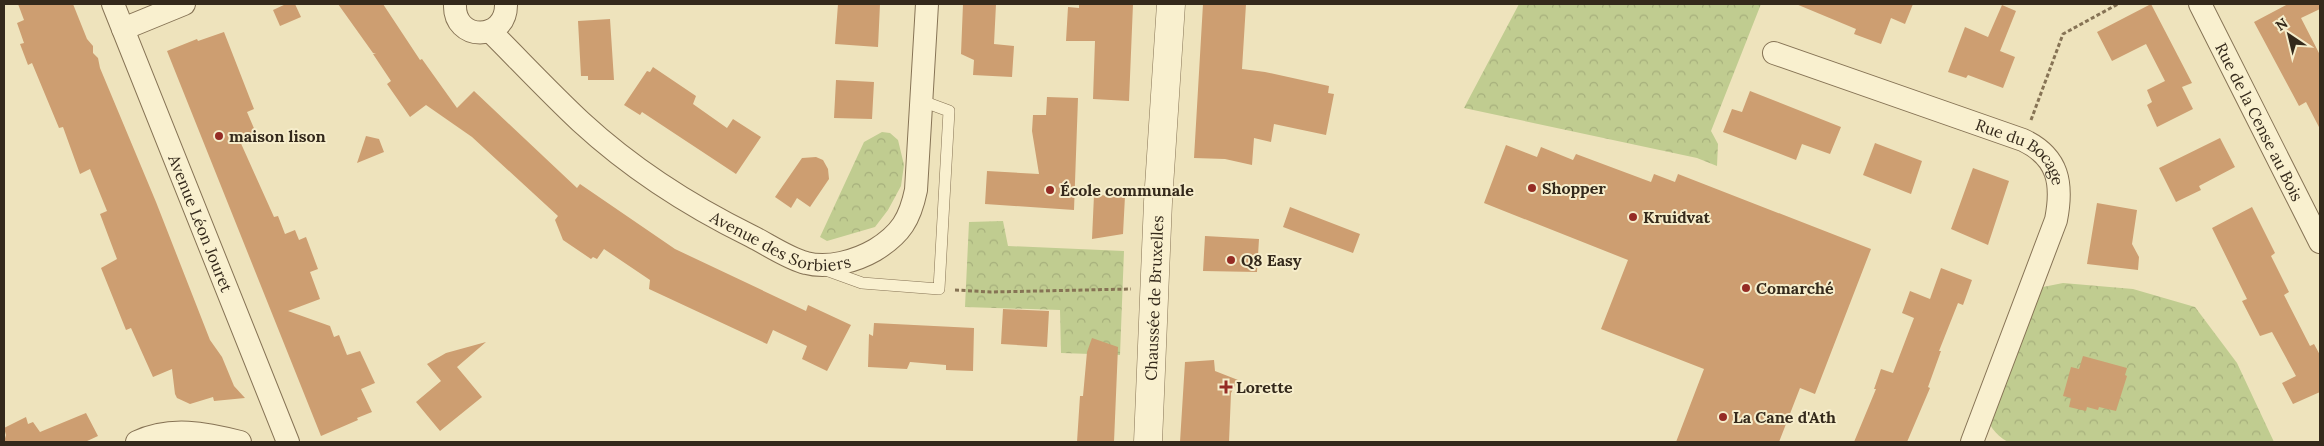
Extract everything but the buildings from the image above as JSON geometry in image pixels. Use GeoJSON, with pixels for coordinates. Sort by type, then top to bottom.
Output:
{"type":"FeatureCollection","features":[{"type":"Feature","properties":{"kind":"street","name":"Avenue Léon Jouret"},"geometry":{"type":"LineString","coordinates":[[112,4],[288,442]]}},
{"type":"Feature","properties":{"kind":"street"},"geometry":{"type":"LineString","coordinates":[[123,29],[184,4]]}},
{"type":"Feature","properties":{"kind":"street"},"geometry":{"type":"LineString","coordinates":[[455,4],[457,17],[467,29],[474,32],[490,31],[502,21],[506,13],[506,4]]}},
{"type":"Feature","properties":{"kind":"street","name":"Avenue des Sorbiers"},"geometry":{"type":"LineString","coordinates":[[490,31],[581,122],[658,183],[729,225],[806,264],[830,265],[851,261],[869,253],[888,241],[903,226],[912,212],[916,190],[927,4]]}},
{"type":"Feature","properties":{"kind":"street","name":"Chaussée de Bruxelles"},"geometry":{"type":"LineString","coordinates":[[1148,442],[1171,4]]}},
{"type":"Feature","properties":{"kind":"street","name":"Rue de la Cense au Bois"},"geometry":{"type":"LineString","coordinates":[[2200,4],[2320,242]]}},
{"type":"Feature","properties":{"kind":"street","name":"Rue du Bocage"},"geometry":{"type":"LineString","coordinates":[[1774,53],[2023,140],[2035,145],[2055,169],[2059,184],[2059,204],[2056,220],[1972,442]]}},
{"type":"Feature","properties":{"kind":"street"},"geometry":{"type":"LineString","coordinates":[[137,442],[146,438],[188,431],[240,442]]}},
{"type":"Feature","properties":{"kind":"lane"},"geometry":{"type":"LineString","coordinates":[[806,264],[862,283],[939,289],[949,111],[922,101]]}},
{"type":"Feature","properties":{"kind":"path"},"geometry":{"type":"LineString","coordinates":[[2023,140],[2063,34],[2118,4]]}},
{"type":"Feature","properties":{"kind":"path"},"geometry":{"type":"LineString","coordinates":[[939,289],[991,292],[1155,289]]}},
{"type":"Feature","properties":{"kind":"green space"},"geometry":{"type":"Polygon","coordinates":[[[1519,4],[1761,4],[1711,131],[1718,144],[1717,166],[1697,158],[1464,108],[1519,4]]]}},
{"type":"Feature","properties":{"kind":"green space"},"geometry":{"type":"Polygon","coordinates":[[[882,132],[890,133],[898,140],[904,165],[901,186],[888,210],[875,227],[827,241],[820,237],[864,142],[882,132]]]}},
{"type":"Feature","properties":{"kind":"green space"},"geometry":{"type":"Polygon","coordinates":[[[1003,221],[1008,246],[1124,251],[1120,355],[1061,353],[1060,310],[965,307],[969,222],[1003,221]]]}},
{"type":"Feature","properties":{"kind":"green space"},"geometry":{"type":"Polygon","coordinates":[[[2063,283],[2133,289],[2195,307],[2237,363],[2274,442],[2008,442],[1999,436],[1993,429],[1984,410],[2038,288],[2063,283]]]}},
{"type":"Feature","properties":{"kind":"place","name":"maison lison"},"geometry":{"type":"Point","coordinates":[219,136]}},
{"type":"Feature","properties":{"kind":"place","name":"Shopper"},"geometry":{"type":"Point","coordinates":[1532,188]}},
{"type":"Feature","properties":{"kind":"place","name":"École communale"},"geometry":{"type":"Point","coordinates":[1050,190]}},
{"type":"Feature","properties":{"kind":"place","name":"Kruidvat"},"geometry":{"type":"Point","coordinates":[1633,217]}},
{"type":"Feature","properties":{"kind":"place","name":"Q8 Easy"},"geometry":{"type":"Point","coordinates":[1231,260]}},
{"type":"Feature","properties":{"kind":"place","name":"Comarché"},"geometry":{"type":"Point","coordinates":[1746,288]}},
{"type":"Feature","properties":{"kind":"place","name":"Lorette"},"geometry":{"type":"Point","coordinates":[1226,387]}},
{"type":"Feature","properties":{"kind":"place","name":"La Cane d'Ath"},"geometry":{"type":"Point","coordinates":[1723,417]}}]}
